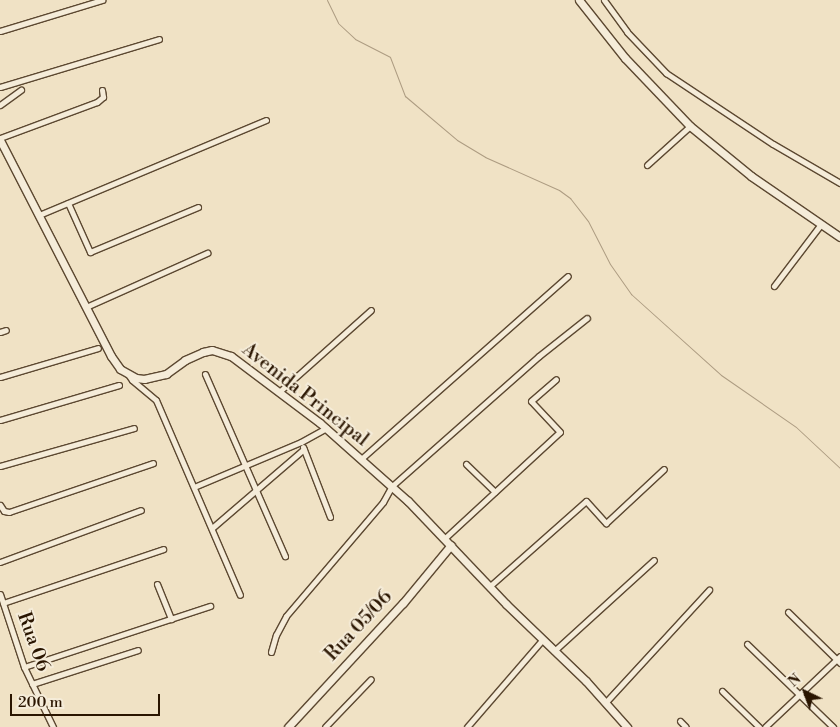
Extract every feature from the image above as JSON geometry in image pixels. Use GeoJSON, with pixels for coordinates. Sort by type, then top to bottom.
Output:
{"type":"FeatureCollection","features":[{"type":"Feature","properties":{"kind":"street"},"geometry":{"type":"LineString","coordinates":[[0,31],[102,0]]}},
{"type":"Feature","properties":{"kind":"street"},"geometry":{"type":"LineString","coordinates":[[579,0],[625,58],[690,126],[751,176],[840,237]]}},
{"type":"Feature","properties":{"kind":"street"},"geometry":{"type":"LineString","coordinates":[[604,0],[627,32],[666,73],[773,144],[840,183]]}},
{"type":"Feature","properties":{"kind":"street"},"geometry":{"type":"LineString","coordinates":[[0,87],[159,39]]}},
{"type":"Feature","properties":{"kind":"street"},"geometry":{"type":"LineString","coordinates":[[0,105],[21,90]]}},
{"type":"Feature","properties":{"kind":"street"},"geometry":{"type":"LineString","coordinates":[[102,90],[103,97],[97,102],[0,139],[111,356],[132,380],[156,400],[240,595]]}},
{"type":"Feature","properties":{"kind":"street"},"geometry":{"type":"LineString","coordinates":[[38,215],[266,120]]}},
{"type":"Feature","properties":{"kind":"street"},"geometry":{"type":"LineString","coordinates":[[647,165],[690,126]]}},
{"type":"Feature","properties":{"kind":"street"},"geometry":{"type":"LineString","coordinates":[[68,202],[90,252],[198,207]]}},
{"type":"Feature","properties":{"kind":"street"},"geometry":{"type":"LineString","coordinates":[[774,286],[821,224]]}},
{"type":"Feature","properties":{"kind":"street"},"geometry":{"type":"LineString","coordinates":[[86,308],[207,253]]}},
{"type":"Feature","properties":{"kind":"street"},"geometry":{"type":"LineString","coordinates":[[361,459],[568,276]]}},
{"type":"Feature","properties":{"kind":"street"},"geometry":{"type":"LineString","coordinates":[[278,392],[371,310]]}},
{"type":"Feature","properties":{"kind":"street"},"geometry":{"type":"LineString","coordinates":[[271,652],[276,635],[286,616],[383,502],[392,486],[539,356],[587,318]]}},
{"type":"Feature","properties":{"kind":"street"},"geometry":{"type":"LineString","coordinates":[[0,377],[98,348]]}},
{"type":"Feature","properties":{"kind":"street","name":"Avenida Principal"},"geometry":{"type":"LineString","coordinates":[[128,374],[144,379],[157,377],[166,374],[194,355],[212,350],[231,356],[326,428],[392,486],[445,538],[542,640],[586,681],[628,727]]}},
{"type":"Feature","properties":{"kind":"street"},"geometry":{"type":"LineString","coordinates":[[206,374],[285,556]]}},
{"type":"Feature","properties":{"kind":"street"},"geometry":{"type":"LineString","coordinates":[[445,538],[560,432],[531,401],[556,380]]}},
{"type":"Feature","properties":{"kind":"street"},"geometry":{"type":"LineString","coordinates":[[0,420],[119,385]]}},
{"type":"Feature","properties":{"kind":"street"},"geometry":{"type":"LineString","coordinates":[[0,466],[134,428]]}},
{"type":"Feature","properties":{"kind":"street"},"geometry":{"type":"LineString","coordinates":[[194,487],[301,442],[326,428]]}},
{"type":"Feature","properties":{"kind":"street"},"geometry":{"type":"LineString","coordinates":[[301,442],[330,517]]}},
{"type":"Feature","properties":{"kind":"street"},"geometry":{"type":"LineString","coordinates":[[212,528],[304,448]]}},
{"type":"Feature","properties":{"kind":"street"},"geometry":{"type":"LineString","coordinates":[[0,505],[4,511],[9,512],[153,464]]}},
{"type":"Feature","properties":{"kind":"street"},"geometry":{"type":"LineString","coordinates":[[466,464],[495,492]]}},
{"type":"Feature","properties":{"kind":"street"},"geometry":{"type":"LineString","coordinates":[[490,586],[586,501],[606,523],[664,468]]}},
{"type":"Feature","properties":{"kind":"street"},"geometry":{"type":"LineString","coordinates":[[0,562],[140,510]]}},
{"type":"Feature","properties":{"kind":"street","name":"Rua 05/06"},"geometry":{"type":"LineString","coordinates":[[288,727],[403,603],[451,545]]}},
{"type":"Feature","properties":{"kind":"street"},"geometry":{"type":"LineString","coordinates":[[3,603],[163,549]]}},
{"type":"Feature","properties":{"kind":"street"},"geometry":{"type":"LineString","coordinates":[[554,652],[654,560]]}},
{"type":"Feature","properties":{"kind":"street"},"geometry":{"type":"LineString","coordinates":[[157,584],[171,619]]}},
{"type":"Feature","properties":{"kind":"street"},"geometry":{"type":"LineString","coordinates":[[605,703],[709,590]]}},
{"type":"Feature","properties":{"kind":"street","name":"Rua 06"},"geometry":{"type":"LineString","coordinates":[[0,594],[24,667],[51,726]]}},
{"type":"Feature","properties":{"kind":"street"},"geometry":{"type":"LineString","coordinates":[[24,667],[210,606]]}},
{"type":"Feature","properties":{"kind":"street"},"geometry":{"type":"LineString","coordinates":[[765,727],[839,660],[788,612]]}},
{"type":"Feature","properties":{"kind":"street"},"geometry":{"type":"LineString","coordinates":[[467,727],[542,640]]}},
{"type":"Feature","properties":{"kind":"street"},"geometry":{"type":"LineString","coordinates":[[747,644],[833,727]]}},
{"type":"Feature","properties":{"kind":"street"},"geometry":{"type":"LineString","coordinates":[[32,684],[138,650]]}},
{"type":"Feature","properties":{"kind":"street"},"geometry":{"type":"LineString","coordinates":[[325,727],[371,680]]}},
{"type":"Feature","properties":{"kind":"street"},"geometry":{"type":"LineString","coordinates":[[722,691],[758,727]]}},
{"type":"Feature","properties":{"kind":"street"},"geometry":{"type":"LineString","coordinates":[[680,721],[686,727]]}},
{"type":"Feature","properties":{"kind":"waterway"},"geometry":{"type":"LineString","coordinates":[[327,0],[338,23],[355,39],[390,57],[405,96],[457,140],[485,157],[559,190],[570,198],[588,221],[610,264],[631,294],[721,375],[796,427],[840,468]]}}]}
